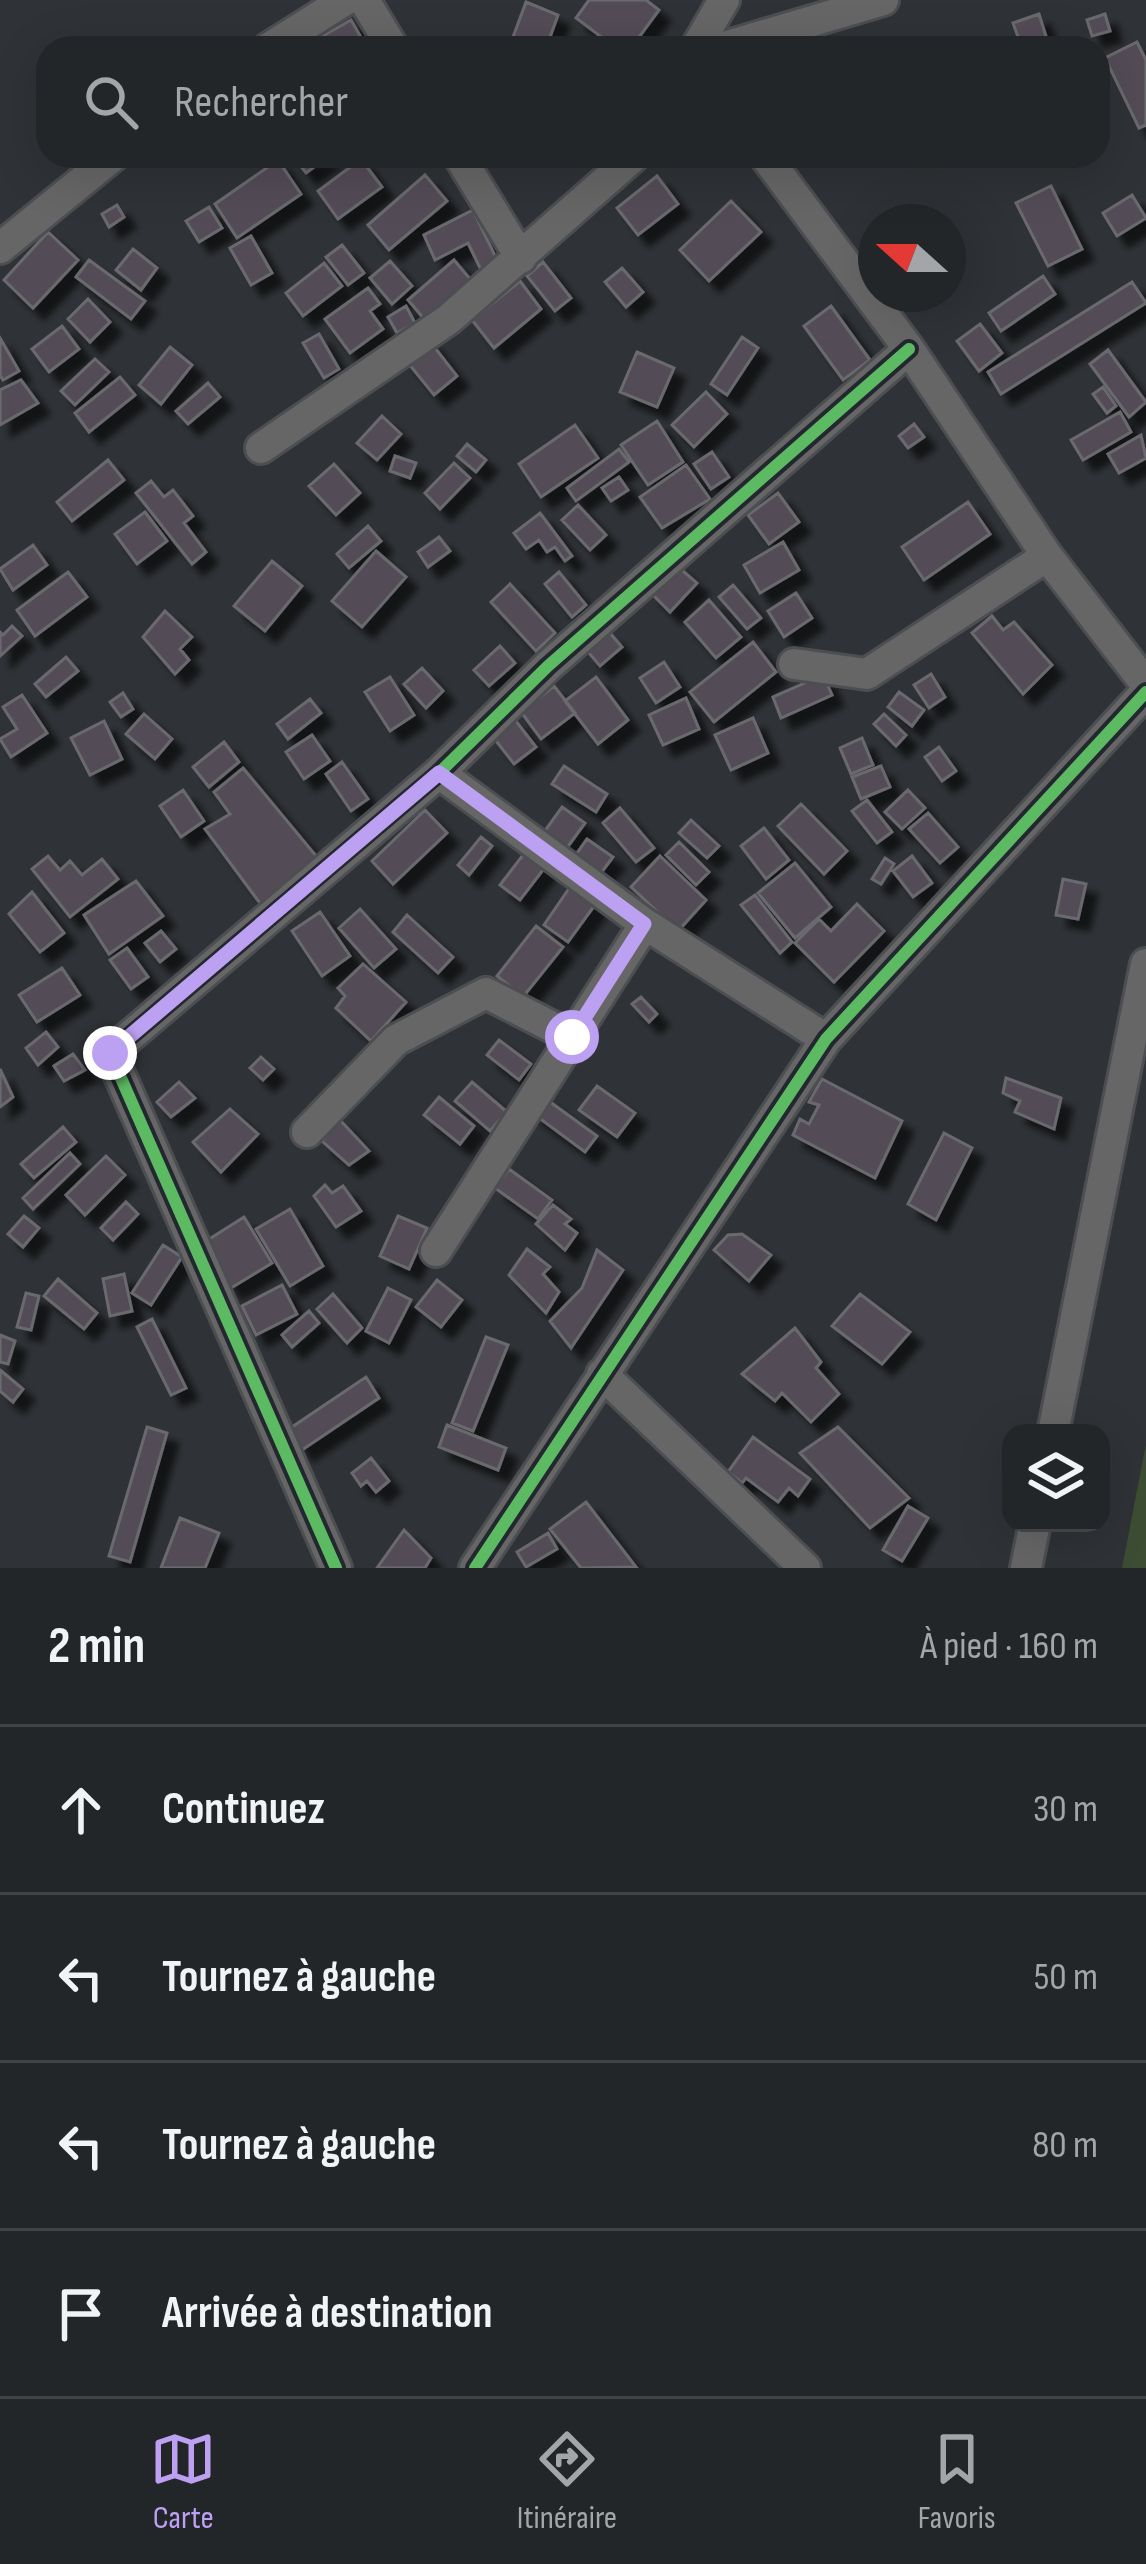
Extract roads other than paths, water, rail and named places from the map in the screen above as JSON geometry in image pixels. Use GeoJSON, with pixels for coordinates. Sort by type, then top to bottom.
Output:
{"type":"FeatureCollection","features":[{"type":"Feature","properties":{"kind":"street"},"geometry":{"type":"LineString","coordinates":[[288,36],[345,0]]}},
{"type":"Feature","properties":{"kind":"street"},"geometry":{"type":"LineString","coordinates":[[364,0],[386,36]]}},
{"type":"Feature","properties":{"kind":"street"},"geometry":{"type":"LineString","coordinates":[[703,36],[724,0]]}},
{"type":"Feature","properties":{"kind":"street"},"geometry":{"type":"LineString","coordinates":[[762,36],[883,0]]}},
{"type":"Feature","properties":{"kind":"street"},"geometry":{"type":"LineString","coordinates":[[0,248],[98,168]]}},
{"type":"Feature","properties":{"kind":"street"},"geometry":{"type":"LineString","coordinates":[[466,168],[521,258]]}},
{"type":"Feature","properties":{"kind":"street"},"geometry":{"type":"LineString","coordinates":[[261,448],[449,319],[621,168]]}},
{"type":"Feature","properties":{"kind":"street"},"geometry":{"type":"LineString","coordinates":[[475,1568],[826,1039],[1146,688],[1047,556],[909,349],[774,168]]}},
{"type":"Feature","properties":{"kind":"street"},"geometry":{"type":"LineString","coordinates":[[336,1568],[110,1053],[439,773],[548,666],[909,349]]}},
{"type":"Feature","properties":{"kind":"street"},"geometry":{"type":"LineString","coordinates":[[794,664],[867,674],[1047,556]]}},
{"type":"Feature","properties":{"kind":"street"},"geometry":{"type":"LineString","coordinates":[[439,773],[644,924],[826,1039]]}},
{"type":"Feature","properties":{"kind":"street"},"geometry":{"type":"LineString","coordinates":[[436,1251],[644,924]]}},
{"type":"Feature","properties":{"kind":"street"},"geometry":{"type":"LineString","coordinates":[[1055,1424],[1146,964]]}},
{"type":"Feature","properties":{"kind":"street"},"geometry":{"type":"LineString","coordinates":[[307,1132],[396,1040],[486,994],[572,1037]]}},
{"type":"Feature","properties":{"kind":"street"},"geometry":{"type":"LineString","coordinates":[[602,1374],[805,1568]]}},
{"type":"Feature","properties":{"kind":"street"},"geometry":{"type":"LineString","coordinates":[[1026,1568],[1033,1532]]}}]}
